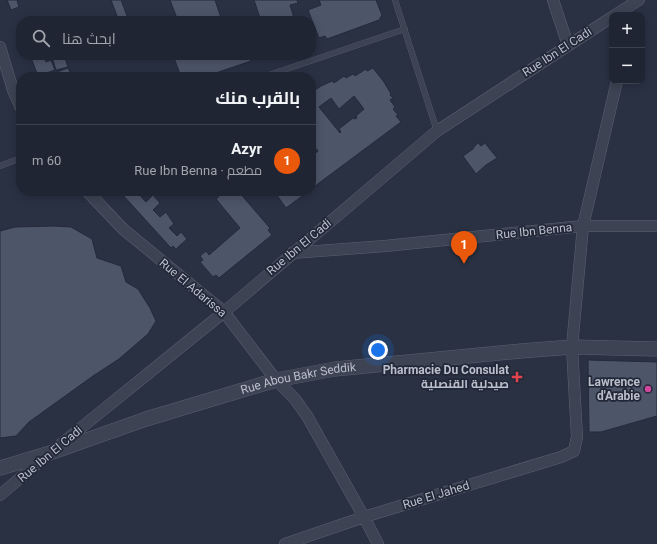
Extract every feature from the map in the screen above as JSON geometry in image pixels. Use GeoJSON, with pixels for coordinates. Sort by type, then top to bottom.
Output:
{"type":"FeatureCollection","features":[{"type":"Feature","properties":{"kind":"street"},"geometry":{"type":"LineString","coordinates":[[553,0],[568,45]]}},
{"type":"Feature","properties":{"kind":"street"},"geometry":{"type":"LineString","coordinates":[[620,12],[638,1]]}},
{"type":"Feature","properties":{"kind":"street"},"geometry":{"type":"LineString","coordinates":[[634,12],[638,1]]}},
{"type":"Feature","properties":{"kind":"street","name":"Rue Ibn El Cadi"},"geometry":{"type":"LineString","coordinates":[[0,495],[224,312],[437,131],[609,19]]}},
{"type":"Feature","properties":{"kind":"street"},"geometry":{"type":"LineString","coordinates":[[0,47],[16,97]]}},
{"type":"Feature","properties":{"kind":"street"},"geometry":{"type":"LineString","coordinates":[[572,347],[584,226],[616,84]]}},
{"type":"Feature","properties":{"kind":"street","name":"Rue El Adarissa"},"geometry":{"type":"LineString","coordinates":[[92,196],[123,229],[224,312],[276,380],[295,398],[307,416],[378,544]]}},
{"type":"Feature","properties":{"kind":"street","name":"Rue Ibn Benna"},"geometry":{"type":"LineString","coordinates":[[292,253],[393,245],[584,226],[657,226]]}},
{"type":"Feature","properties":{"kind":"street","name":"Rue Abou Bakr Seddik"},"geometry":{"type":"LineString","coordinates":[[0,468],[50,453],[146,419],[276,380],[335,369],[572,347],[657,349]]}},
{"type":"Feature","properties":{"kind":"street","name":"Rue El Jahed"},"geometry":{"type":"LineString","coordinates":[[285,544],[364,517],[561,457],[574,451],[577,437],[572,347]]}},
{"type":"Feature","properties":{"kind":"lane"},"geometry":{"type":"LineString","coordinates":[[395,0],[437,131]]}},
{"type":"Feature","properties":{"kind":"lane"},"geometry":{"type":"LineString","coordinates":[[316,59],[405,29]]}},
{"type":"Feature","properties":{"kind":"lane"},"geometry":{"type":"LineString","coordinates":[[278,72],[313,60]]}},
{"type":"Feature","properties":{"kind":"lane"},"geometry":{"type":"LineString","coordinates":[[0,166],[16,160]]}},
{"type":"Feature","properties":{"kind":"building"},"geometry":{"type":"Polygon","coordinates":[[[7,0],[17,0],[19,7],[11,10],[7,0]]]}},
{"type":"Feature","properties":{"kind":"building"},"geometry":{"type":"Polygon","coordinates":[[[111,0],[121,0],[127,16],[117,16],[111,0]]]}},
{"type":"Feature","properties":{"kind":"building"},"geometry":{"type":"Polygon","coordinates":[[[170,0],[215,0],[220,16],[176,16],[170,0]]]}},
{"type":"Feature","properties":{"kind":"building"},"geometry":{"type":"Polygon","coordinates":[[[254,0],[297,0],[298,3],[290,5],[293,16],[259,16],[254,0]]]}},
{"type":"Feature","properties":{"kind":"building"},"geometry":{"type":"Polygon","coordinates":[[[319,0],[376,0],[382,15],[379,20],[327,39],[325,36],[319,38],[316,30],[316,16],[310,16],[308,10],[321,5],[319,0]]]}},
{"type":"Feature","properties":{"kind":"building"},"geometry":{"type":"Polygon","coordinates":[[[32,60],[45,60],[46,62],[51,60],[55,70],[49,72],[36,72],[32,60]]]}},
{"type":"Feature","properties":{"kind":"building"},"geometry":{"type":"Polygon","coordinates":[[[53,60],[66,60],[68,67],[56,70],[53,60]]]}},
{"type":"Feature","properties":{"kind":"building"},"geometry":{"type":"Polygon","coordinates":[[[175,60],[251,61],[219,72],[179,72],[175,60]]]}},
{"type":"Feature","properties":{"kind":"building"},"geometry":{"type":"Polygon","coordinates":[[[68,68],[70,72],[57,72],[68,68]]]}},
{"type":"Feature","properties":{"kind":"building"},"geometry":{"type":"Polygon","coordinates":[[[373,68],[384,82],[393,98],[390,100],[395,107],[393,109],[401,122],[316,185],[316,153],[318,151],[316,149],[316,89],[332,81],[334,83],[344,76],[346,78],[353,74],[355,76],[366,69],[367,71],[373,68]],[[354,96],[339,109],[331,98],[319,107],[340,133],[341,132],[339,129],[353,118],[357,118],[356,116],[364,109],[354,96]]]}},
{"type":"Feature","properties":{"kind":"building"},"geometry":{"type":"Polygon","coordinates":[[[478,143],[481,146],[485,143],[497,158],[476,174],[463,156],[473,149],[478,143]]]}},
{"type":"Feature","properties":{"kind":"building"},"geometry":{"type":"Polygon","coordinates":[[[124,196],[141,196],[146,202],[154,196],[160,203],[153,210],[160,217],[166,212],[174,224],[169,228],[177,236],[181,232],[187,239],[176,249],[173,246],[171,248],[124,196]]]}},
{"type":"Feature","properties":{"kind":"building"},"geometry":{"type":"Polygon","coordinates":[[[219,196],[242,196],[270,228],[268,230],[272,235],[219,278],[216,275],[213,277],[200,262],[203,260],[200,256],[206,251],[209,255],[240,228],[216,199],[219,196]]]}},
{"type":"Feature","properties":{"kind":"building"},"geometry":{"type":"Polygon","coordinates":[[[278,196],[302,196],[286,208],[278,196]]]}},
{"type":"Feature","properties":{"kind":"building"},"geometry":{"type":"Polygon","coordinates":[[[15,227],[71,227],[92,239],[97,258],[121,266],[126,282],[138,289],[156,321],[148,334],[119,359],[29,422],[16,436],[0,438],[0,231],[15,227]]]}},
{"type":"Feature","properties":{"kind":"building"},"geometry":{"type":"Polygon","coordinates":[[[588,360],[657,362],[657,416],[601,432],[589,432],[588,360]]]}},
{"type":"Feature","properties":{"kind":"place","name":"Azyr"},"geometry":{"type":"Point","coordinates":[464,264]}},
{"type":"Feature","properties":{"kind":"place","name":"Pharmacie Du Consulat صيدلية القنصلية"},"geometry":{"type":"Point","coordinates":[517,377]}},
{"type":"Feature","properties":{"kind":"place","name":"Lawrence d'Arabie"},"geometry":{"type":"Point","coordinates":[648,389]}}]}
